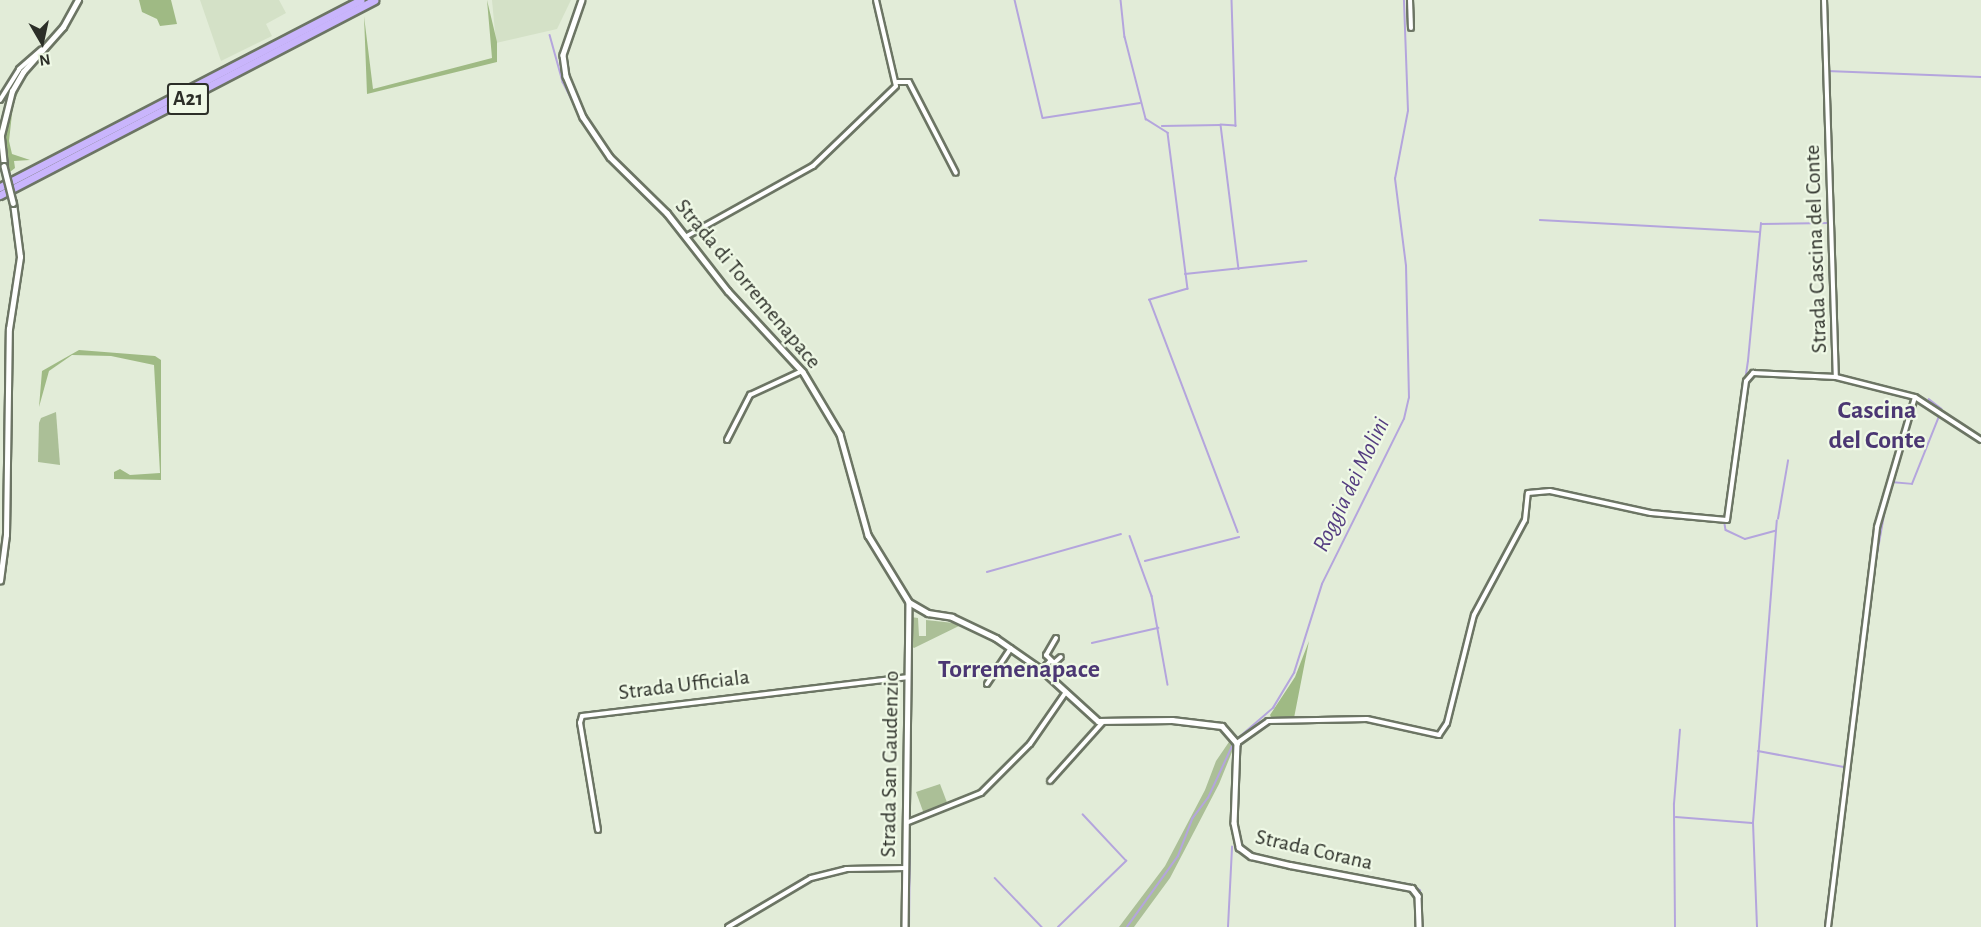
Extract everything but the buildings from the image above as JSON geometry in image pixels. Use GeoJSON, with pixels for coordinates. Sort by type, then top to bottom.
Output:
{"type":"FeatureCollection","features":[{"type":"Feature","properties":{"kind":"highway","name":"A21"},"geometry":{"type":"LineString","coordinates":[[0,187],[360,0]]}},
{"type":"Feature","properties":{"kind":"highway","name":"A21"},"geometry":{"type":"LineString","coordinates":[[0,195],[374,0]]}},
{"type":"Feature","properties":{"kind":"street"},"geometry":{"type":"LineString","coordinates":[[0,581],[6,535],[9,330],[20,257],[14,203],[4,166],[1,135],[6,104],[23,72],[45,48],[78,0]]}},
{"type":"Feature","properties":{"kind":"street","name":"Strada di Torremenapace"},"geometry":{"type":"LineString","coordinates":[[582,0],[563,55],[572,94],[602,148],[687,236],[728,291],[802,370],[840,434],[868,535],[909,602]]}},
{"type":"Feature","properties":{"kind":"street"},"geometry":{"type":"LineString","coordinates":[[876,0],[897,82]]}},
{"type":"Feature","properties":{"kind":"street"},"geometry":{"type":"LineString","coordinates":[[1410,0],[1411,28]]}},
{"type":"Feature","properties":{"kind":"street","name":"Strada Cascina del Conte"},"geometry":{"type":"LineString","coordinates":[[1236,741],[1268,722],[1367,719],[1439,735],[1447,723],[1474,615],[1525,520],[1528,493],[1550,491],[1651,513],[1727,520],[1748,377],[1757,373],[1836,377],[1824,0]]}},
{"type":"Feature","properties":{"kind":"street"},"geometry":{"type":"LineString","coordinates":[[0,100],[26,61],[45,48]]}},
{"type":"Feature","properties":{"kind":"street"},"geometry":{"type":"LineString","coordinates":[[687,236],[818,163],[897,82],[909,82],[956,173]]}},
{"type":"Feature","properties":{"kind":"street"},"geometry":{"type":"LineString","coordinates":[[727,440],[750,395],[802,370]]}},
{"type":"Feature","properties":{"kind":"street"},"geometry":{"type":"LineString","coordinates":[[1836,377],[1915,397],[1981,440]]}},
{"type":"Feature","properties":{"kind":"street"},"geometry":{"type":"LineString","coordinates":[[1828,927],[1877,527],[1915,397]]}},
{"type":"Feature","properties":{"kind":"street"},"geometry":{"type":"LineString","coordinates":[[909,602],[928,613],[952,616],[1011,648],[1042,670],[1088,716],[1103,722],[1172,720],[1216,724],[1236,741]]}},
{"type":"Feature","properties":{"kind":"street","name":"Strada San Gaudenzio"},"geometry":{"type":"LineString","coordinates":[[905,927],[909,602]]}},
{"type":"Feature","properties":{"kind":"street"},"geometry":{"type":"LineString","coordinates":[[1056,638],[1046,655],[1054,663],[1061,657]]}},
{"type":"Feature","properties":{"kind":"street"},"geometry":{"type":"LineString","coordinates":[[987,684],[1011,648]]}},
{"type":"Feature","properties":{"kind":"street"},"geometry":{"type":"LineString","coordinates":[[1042,670],[1051,660]]}},
{"type":"Feature","properties":{"kind":"street","name":"Strada Ufficiala"},"geometry":{"type":"LineString","coordinates":[[598,830],[580,723],[582,716],[907,677]]}},
{"type":"Feature","properties":{"kind":"street"},"geometry":{"type":"LineString","coordinates":[[906,824],[981,793],[1030,744],[1066,692]]}},
{"type":"Feature","properties":{"kind":"street"},"geometry":{"type":"LineString","coordinates":[[1050,781],[1103,722]]}},
{"type":"Feature","properties":{"kind":"street","name":"Strada Corana"},"geometry":{"type":"LineString","coordinates":[[1236,741],[1234,823],[1239,847],[1251,856],[1280,863],[1412,888],[1418,896],[1419,927]]}},
{"type":"Feature","properties":{"kind":"street"},"geometry":{"type":"LineString","coordinates":[[728,927],[811,878],[846,869],[906,868]]}},
{"type":"Feature","properties":{"kind":"shaded area"},"geometry":{"type":"Polygon","coordinates":[[[200,0],[279,0],[286,13],[266,24],[272,36],[221,61],[200,0]]]}},
{"type":"Feature","properties":{"kind":"shaded area"},"geometry":{"type":"Polygon","coordinates":[[[492,0],[571,0],[557,29],[496,43],[492,0]]]}},
{"type":"Feature","properties":{"kind":"shaded area"},"geometry":{"type":"Polygon","coordinates":[[[56,412],[60,465],[38,462],[39,423],[41,418],[56,412]]]}},
{"type":"Feature","properties":{"kind":"shaded area"},"geometry":{"type":"Polygon","coordinates":[[[911,617],[918,618],[919,636],[926,636],[926,620],[963,624],[914,648],[910,645],[911,617]]]}},
{"type":"Feature","properties":{"kind":"shaded area"},"geometry":{"type":"Polygon","coordinates":[[[1231,739],[1234,747],[1219,784],[1170,878],[1134,927],[1119,927],[1165,866],[1205,790],[1216,761],[1231,739]]]}},
{"type":"Feature","properties":{"kind":"shaded area"},"geometry":{"type":"Polygon","coordinates":[[[940,784],[948,805],[924,814],[916,792],[940,784]]]}},
{"type":"Feature","properties":{"kind":"green space"},"geometry":{"type":"Polygon","coordinates":[[[139,0],[171,0],[177,24],[160,26],[157,19],[142,12],[139,0]]]}},
{"type":"Feature","properties":{"kind":"green space"},"geometry":{"type":"Polygon","coordinates":[[[487,0],[497,42],[497,62],[367,94],[364,16],[373,89],[492,58],[487,0]]]}},
{"type":"Feature","properties":{"kind":"green space"},"geometry":{"type":"Polygon","coordinates":[[[25,75],[13,105],[9,141],[12,154],[30,160],[14,161],[15,168],[10,172],[4,143],[5,121],[25,75]]]}},
{"type":"Feature","properties":{"kind":"green space"},"geometry":{"type":"Polygon","coordinates":[[[79,350],[155,356],[161,360],[161,480],[114,479],[114,472],[120,469],[130,475],[160,473],[154,365],[111,356],[72,355],[49,371],[39,407],[42,371],[79,350]]]}},
{"type":"Feature","properties":{"kind":"green space"},"geometry":{"type":"Polygon","coordinates":[[[1309,641],[1294,718],[1272,719],[1270,715],[1295,677],[1309,641]]]}},
{"type":"Feature","properties":{"kind":"waterway"},"geometry":{"type":"LineString","coordinates":[[1015,0],[1043,118],[1140,103]]}},
{"type":"Feature","properties":{"kind":"waterway"},"geometry":{"type":"LineString","coordinates":[[1121,0],[1125,37],[1146,119],[1168,133],[1188,289],[1150,300],[1238,532]]}},
{"type":"Feature","properties":{"kind":"waterway"},"geometry":{"type":"LineString","coordinates":[[1232,0],[1236,126],[1221,125],[1239,269]]}},
{"type":"Feature","properties":{"kind":"waterway","name":"Roggia dei Molini"},"geometry":{"type":"LineString","coordinates":[[1237,739],[1273,708],[1294,673],[1322,584],[1404,419],[1409,398],[1406,266],[1395,179],[1408,111],[1404,0]]}},
{"type":"Feature","properties":{"kind":"waterway"},"geometry":{"type":"LineString","coordinates":[[1827,0],[1827,71],[1981,77]]}},
{"type":"Feature","properties":{"kind":"waterway"},"geometry":{"type":"LineString","coordinates":[[550,35],[563,82],[579,113]]}},
{"type":"Feature","properties":{"kind":"waterway"},"geometry":{"type":"LineString","coordinates":[[1824,72],[1829,222]]}},
{"type":"Feature","properties":{"kind":"waterway"},"geometry":{"type":"LineString","coordinates":[[583,120],[615,166]]}},
{"type":"Feature","properties":{"kind":"waterway"},"geometry":{"type":"LineString","coordinates":[[1162,126],[1220,125]]}},
{"type":"Feature","properties":{"kind":"waterway"},"geometry":{"type":"LineString","coordinates":[[630,182],[638,190]]}},
{"type":"Feature","properties":{"kind":"waterway"},"geometry":{"type":"LineString","coordinates":[[642,194],[675,226]]}},
{"type":"Feature","properties":{"kind":"waterway"},"geometry":{"type":"LineString","coordinates":[[1540,220],[1760,232]]}},
{"type":"Feature","properties":{"kind":"waterway"},"geometry":{"type":"LineString","coordinates":[[1732,468],[1748,361],[1761,224],[1829,223],[1830,237]]}},
{"type":"Feature","properties":{"kind":"waterway"},"geometry":{"type":"LineString","coordinates":[[1185,274],[1306,261]]}},
{"type":"Feature","properties":{"kind":"waterway"},"geometry":{"type":"LineString","coordinates":[[1929,399],[1942,409]]}},
{"type":"Feature","properties":{"kind":"waterway"},"geometry":{"type":"LineString","coordinates":[[1891,482],[1912,484],[1940,414]]}},
{"type":"Feature","properties":{"kind":"waterway"},"geometry":{"type":"LineString","coordinates":[[1778,519],[1788,461]]}},
{"type":"Feature","properties":{"kind":"waterway"},"geometry":{"type":"LineString","coordinates":[[1871,588],[1886,504]]}},
{"type":"Feature","properties":{"kind":"waterway"},"geometry":{"type":"LineString","coordinates":[[1757,927],[1753,823],[1777,521]]}},
{"type":"Feature","properties":{"kind":"waterway"},"geometry":{"type":"LineString","coordinates":[[1725,524],[1726,530],[1745,539],[1775,531]]}},
{"type":"Feature","properties":{"kind":"waterway"},"geometry":{"type":"LineString","coordinates":[[987,572],[1121,534]]}},
{"type":"Feature","properties":{"kind":"waterway"},"geometry":{"type":"LineString","coordinates":[[1130,536],[1152,596],[1168,685]]}},
{"type":"Feature","properties":{"kind":"waterway"},"geometry":{"type":"LineString","coordinates":[[1145,561],[1239,537]]}},
{"type":"Feature","properties":{"kind":"waterway"},"geometry":{"type":"LineString","coordinates":[[1825,927],[1873,543]]}},
{"type":"Feature","properties":{"kind":"waterway"},"geometry":{"type":"LineString","coordinates":[[1866,634],[1869,611]]}},
{"type":"Feature","properties":{"kind":"waterway"},"geometry":{"type":"LineString","coordinates":[[1092,643],[1158,628]]}},
{"type":"Feature","properties":{"kind":"waterway"},"geometry":{"type":"LineString","coordinates":[[1675,927],[1674,804],[1680,730]]}},
{"type":"Feature","properties":{"kind":"waterway","name":"Roggia dei Molini"},"geometry":{"type":"LineString","coordinates":[[1127,927],[1178,856],[1192,819],[1208,798],[1234,742]]}},
{"type":"Feature","properties":{"kind":"waterway"},"geometry":{"type":"LineString","coordinates":[[1758,751],[1844,767]]}},
{"type":"Feature","properties":{"kind":"waterway"},"geometry":{"type":"LineString","coordinates":[[1058,927],[1126,861],[1083,815]]}},
{"type":"Feature","properties":{"kind":"waterway"},"geometry":{"type":"LineString","coordinates":[[1676,817],[1752,823]]}},
{"type":"Feature","properties":{"kind":"waterway"},"geometry":{"type":"LineString","coordinates":[[1228,927],[1232,847]]}},
{"type":"Feature","properties":{"kind":"waterway"},"geometry":{"type":"LineString","coordinates":[[909,927],[910,850]]}},
{"type":"Feature","properties":{"kind":"waterway"},"geometry":{"type":"LineString","coordinates":[[1250,852],[1268,858]]}},
{"type":"Feature","properties":{"kind":"waterway"},"geometry":{"type":"LineString","coordinates":[[1341,872],[1413,885],[1420,890],[1423,927]]}},
{"type":"Feature","properties":{"kind":"waterway"},"geometry":{"type":"LineString","coordinates":[[995,878],[1042,927]]}},
{"type":"Feature","properties":{"kind":"district","name":"Cascina del Conte"},"geometry":{"type":"Point","coordinates":[1877,426]}},
{"type":"Feature","properties":{"kind":"district","name":"Torremenapace"},"geometry":{"type":"Point","coordinates":[1019,670]}}]}
